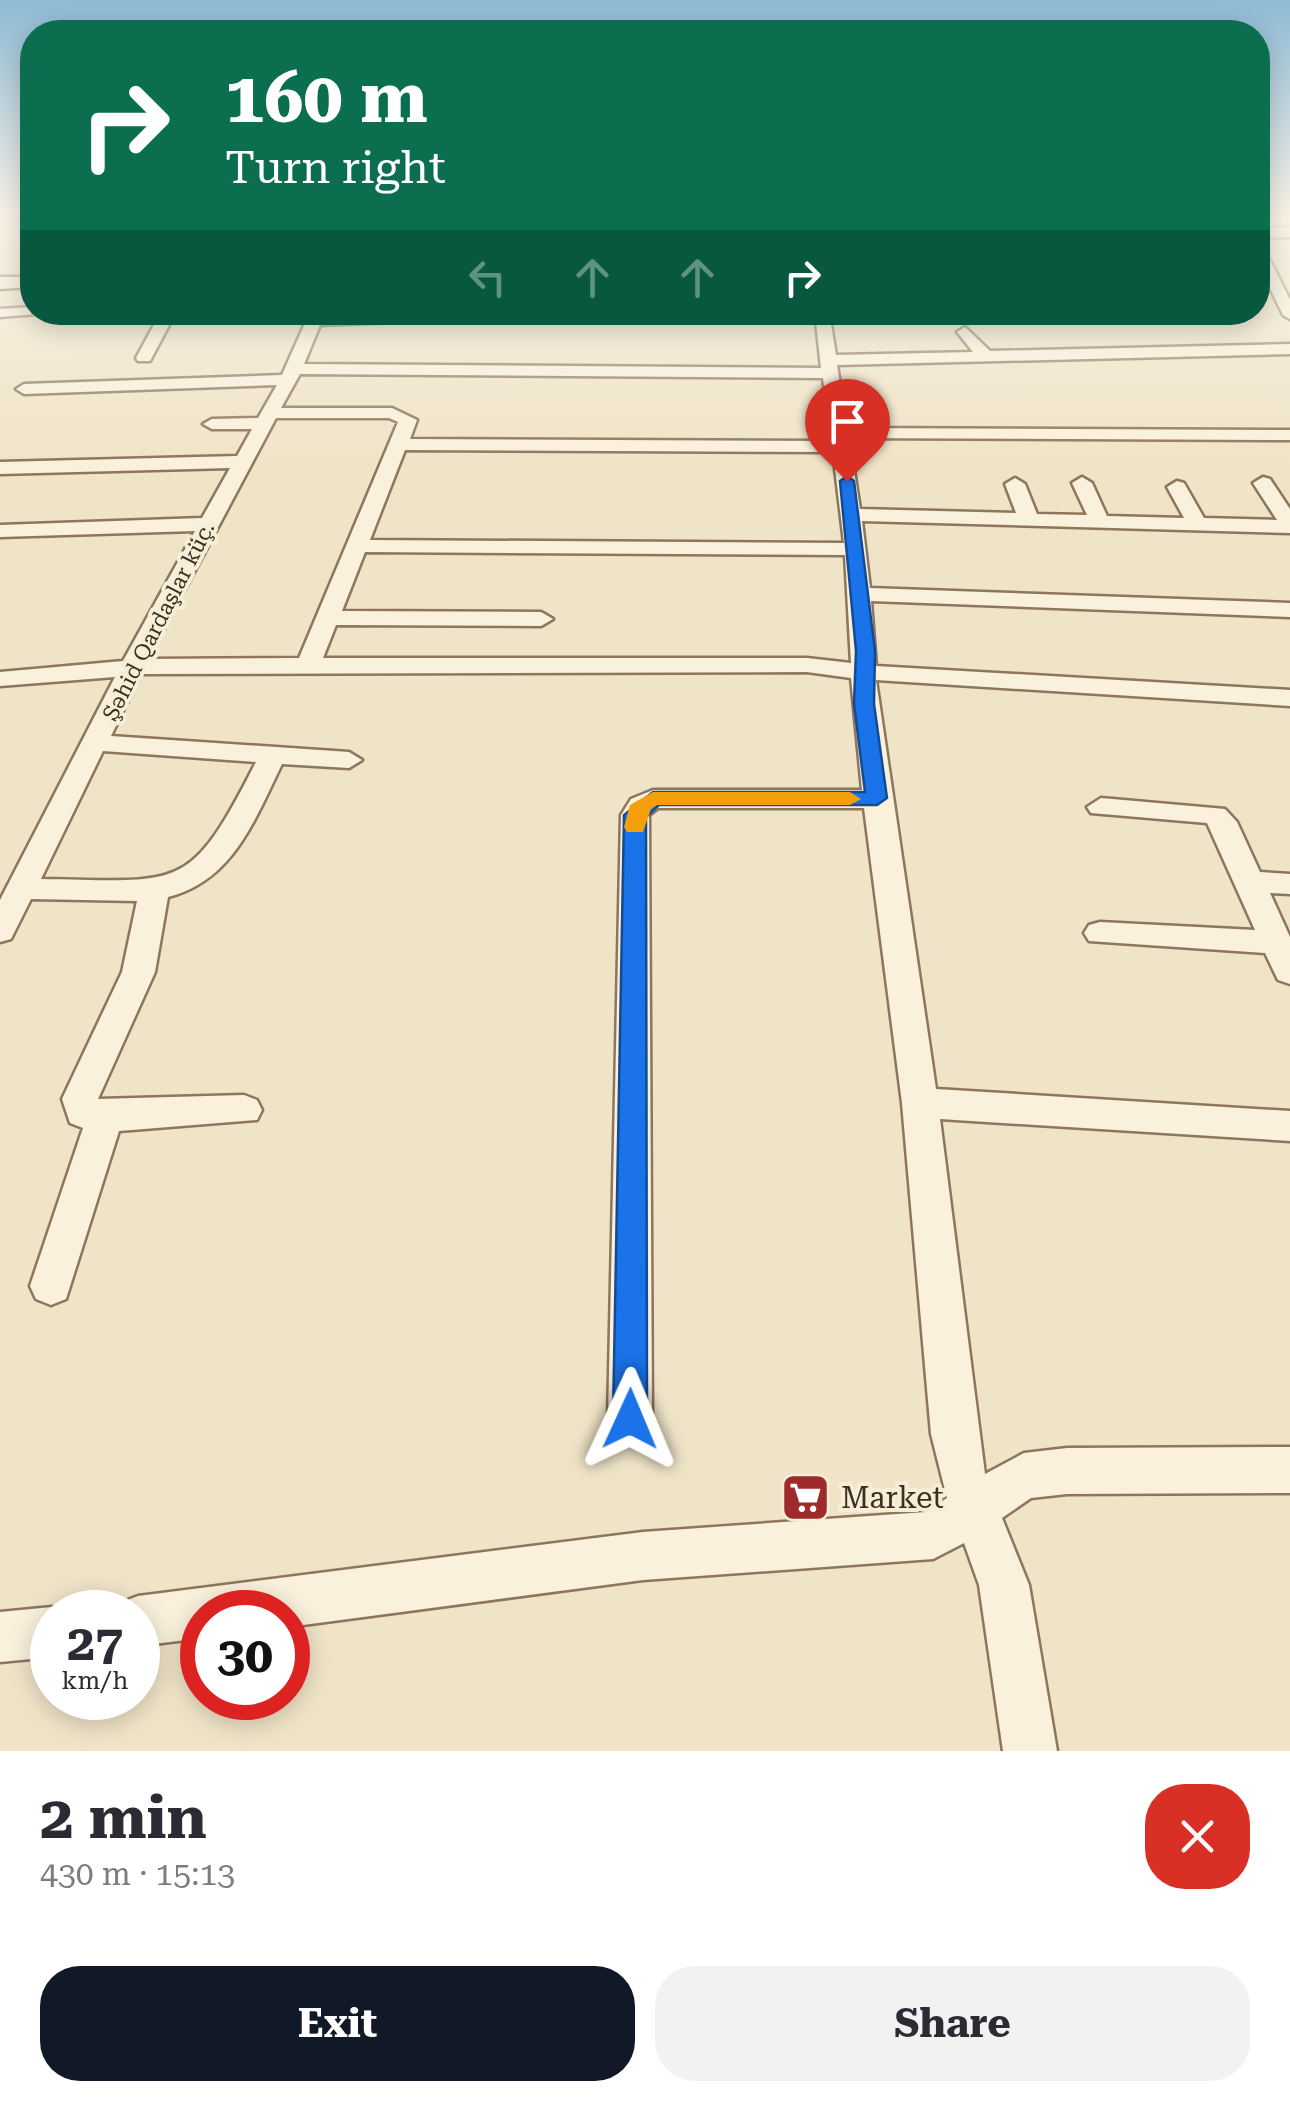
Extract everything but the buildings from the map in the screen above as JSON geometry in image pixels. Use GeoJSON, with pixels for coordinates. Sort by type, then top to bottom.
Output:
{"type":"FeatureCollection","features":[{"type":"Feature","properties":{"kind":"street"},"geometry":{"type":"LineString","coordinates":[[144,358],[162,325]]}},
{"type":"Feature","properties":{"kind":"street","name":"Şəhid Qardaşlar küç."},"geometry":{"type":"LineString","coordinates":[[0,931],[312,325]]}},
{"type":"Feature","properties":{"kind":"street"},"geometry":{"type":"LineString","coordinates":[[824,325],[860,594],[867,671],[864,704],[920,1102],[954,1434],[974,1510],[1004,1585],[1030,1751]]}},
{"type":"Feature","properties":{"kind":"street"},"geometry":{"type":"LineString","coordinates":[[965,332],[988,359]]}},
{"type":"Feature","properties":{"kind":"street"},"geometry":{"type":"LineString","coordinates":[[224,402],[573,363],[829,367],[1290,349]]}},
{"type":"Feature","properties":{"kind":"street"},"geometry":{"type":"LineString","coordinates":[[24,389],[277,397],[398,413],[408,420],[309,664]]}},
{"type":"Feature","properties":{"kind":"street"},"geometry":{"type":"LineString","coordinates":[[212,424],[277,397]]}},
{"type":"Feature","properties":{"kind":"street"},"geometry":{"type":"LineString","coordinates":[[397,444],[607,452],[842,440],[1290,434]]}},
{"type":"Feature","properties":{"kind":"street"},"geometry":{"type":"LineString","coordinates":[[0,468],[240,462]]}},
{"type":"Feature","properties":{"kind":"street"},"geometry":{"type":"LineString","coordinates":[[1082,483],[1100,522]]}},
{"type":"Feature","properties":{"kind":"street"},"geometry":{"type":"LineString","coordinates":[[1263,483],[1290,526]]}},
{"type":"Feature","properties":{"kind":"street"},"geometry":{"type":"LineString","coordinates":[[1015,484],[1029,520]]}},
{"type":"Feature","properties":{"kind":"street"},"geometry":{"type":"LineString","coordinates":[[1176,486],[1197,524]]}},
{"type":"Feature","properties":{"kind":"street"},"geometry":{"type":"LineString","coordinates":[[356,546],[852,532],[1029,520],[1290,526]]}},
{"type":"Feature","properties":{"kind":"street"},"geometry":{"type":"LineString","coordinates":[[0,532],[207,524]]}},
{"type":"Feature","properties":{"kind":"street"},"geometry":{"type":"LineString","coordinates":[[860,594],[1290,610]]}},
{"type":"Feature","properties":{"kind":"street"},"geometry":{"type":"LineString","coordinates":[[326,618],[541,618]]}},
{"type":"Feature","properties":{"kind":"street"},"geometry":{"type":"LineString","coordinates":[[0,679],[134,668],[309,664],[807,665],[936,680],[1290,698]]}},
{"type":"Feature","properties":{"kind":"street"},"geometry":{"type":"LineString","coordinates":[[95,743],[271,758],[349,760]]}},
{"type":"Feature","properties":{"kind":"street"},"geometry":{"type":"LineString","coordinates":[[23,888],[153,891],[208,869],[229,840],[271,758]]}},
{"type":"Feature","properties":{"kind":"street"},"geometry":{"type":"LineString","coordinates":[[630,1419],[635,815],[653,799],[877,798]]}},
{"type":"Feature","properties":{"kind":"street"},"geometry":{"type":"LineString","coordinates":[[1101,806],[1215,815],[1290,972]]}},
{"type":"Feature","properties":{"kind":"street"},"geometry":{"type":"LineString","coordinates":[[1250,882],[1290,884]]}},
{"type":"Feature","properties":{"kind":"street"},"geometry":{"type":"LineString","coordinates":[[153,891],[154,925],[144,958],[80,1099],[83,1113],[105,1117],[244,1110]]}},
{"type":"Feature","properties":{"kind":"street"},"geometry":{"type":"LineString","coordinates":[[1100,933],[1277,942]]}},
{"type":"Feature","properties":{"kind":"street"},"geometry":{"type":"LineString","coordinates":[[920,1102],[1290,1126]]}},
{"type":"Feature","properties":{"kind":"street"},"geometry":{"type":"LineString","coordinates":[[51,1286],[105,1117]]}},
{"type":"Feature","properties":{"kind":"street"},"geometry":{"type":"LineString","coordinates":[[310,1599],[644,1556],[933,1535],[1024,1476],[1066,1471],[1290,1470]]}},
{"type":"Feature","properties":{"kind":"street"},"geometry":{"type":"LineString","coordinates":[[0,1637],[30,1634]]}},
{"type":"Feature","properties":{"kind":"slow traffic"},"geometry":{"type":"LineString","coordinates":[[635,827],[635,815],[641,805],[653,799],[850,799]]}},
{"type":"Feature","properties":{"kind":"place","name":"Market"},"geometry":{"type":"Point","coordinates":[806,1498]}},
{"type":"Feature","properties":{"kind":"route"},"geometry":{"type":"LineString","coordinates":[[630,1419],[635,815],[641,805],[653,799],[877,798],[864,704],[866,651],[847,481]]}}]}
